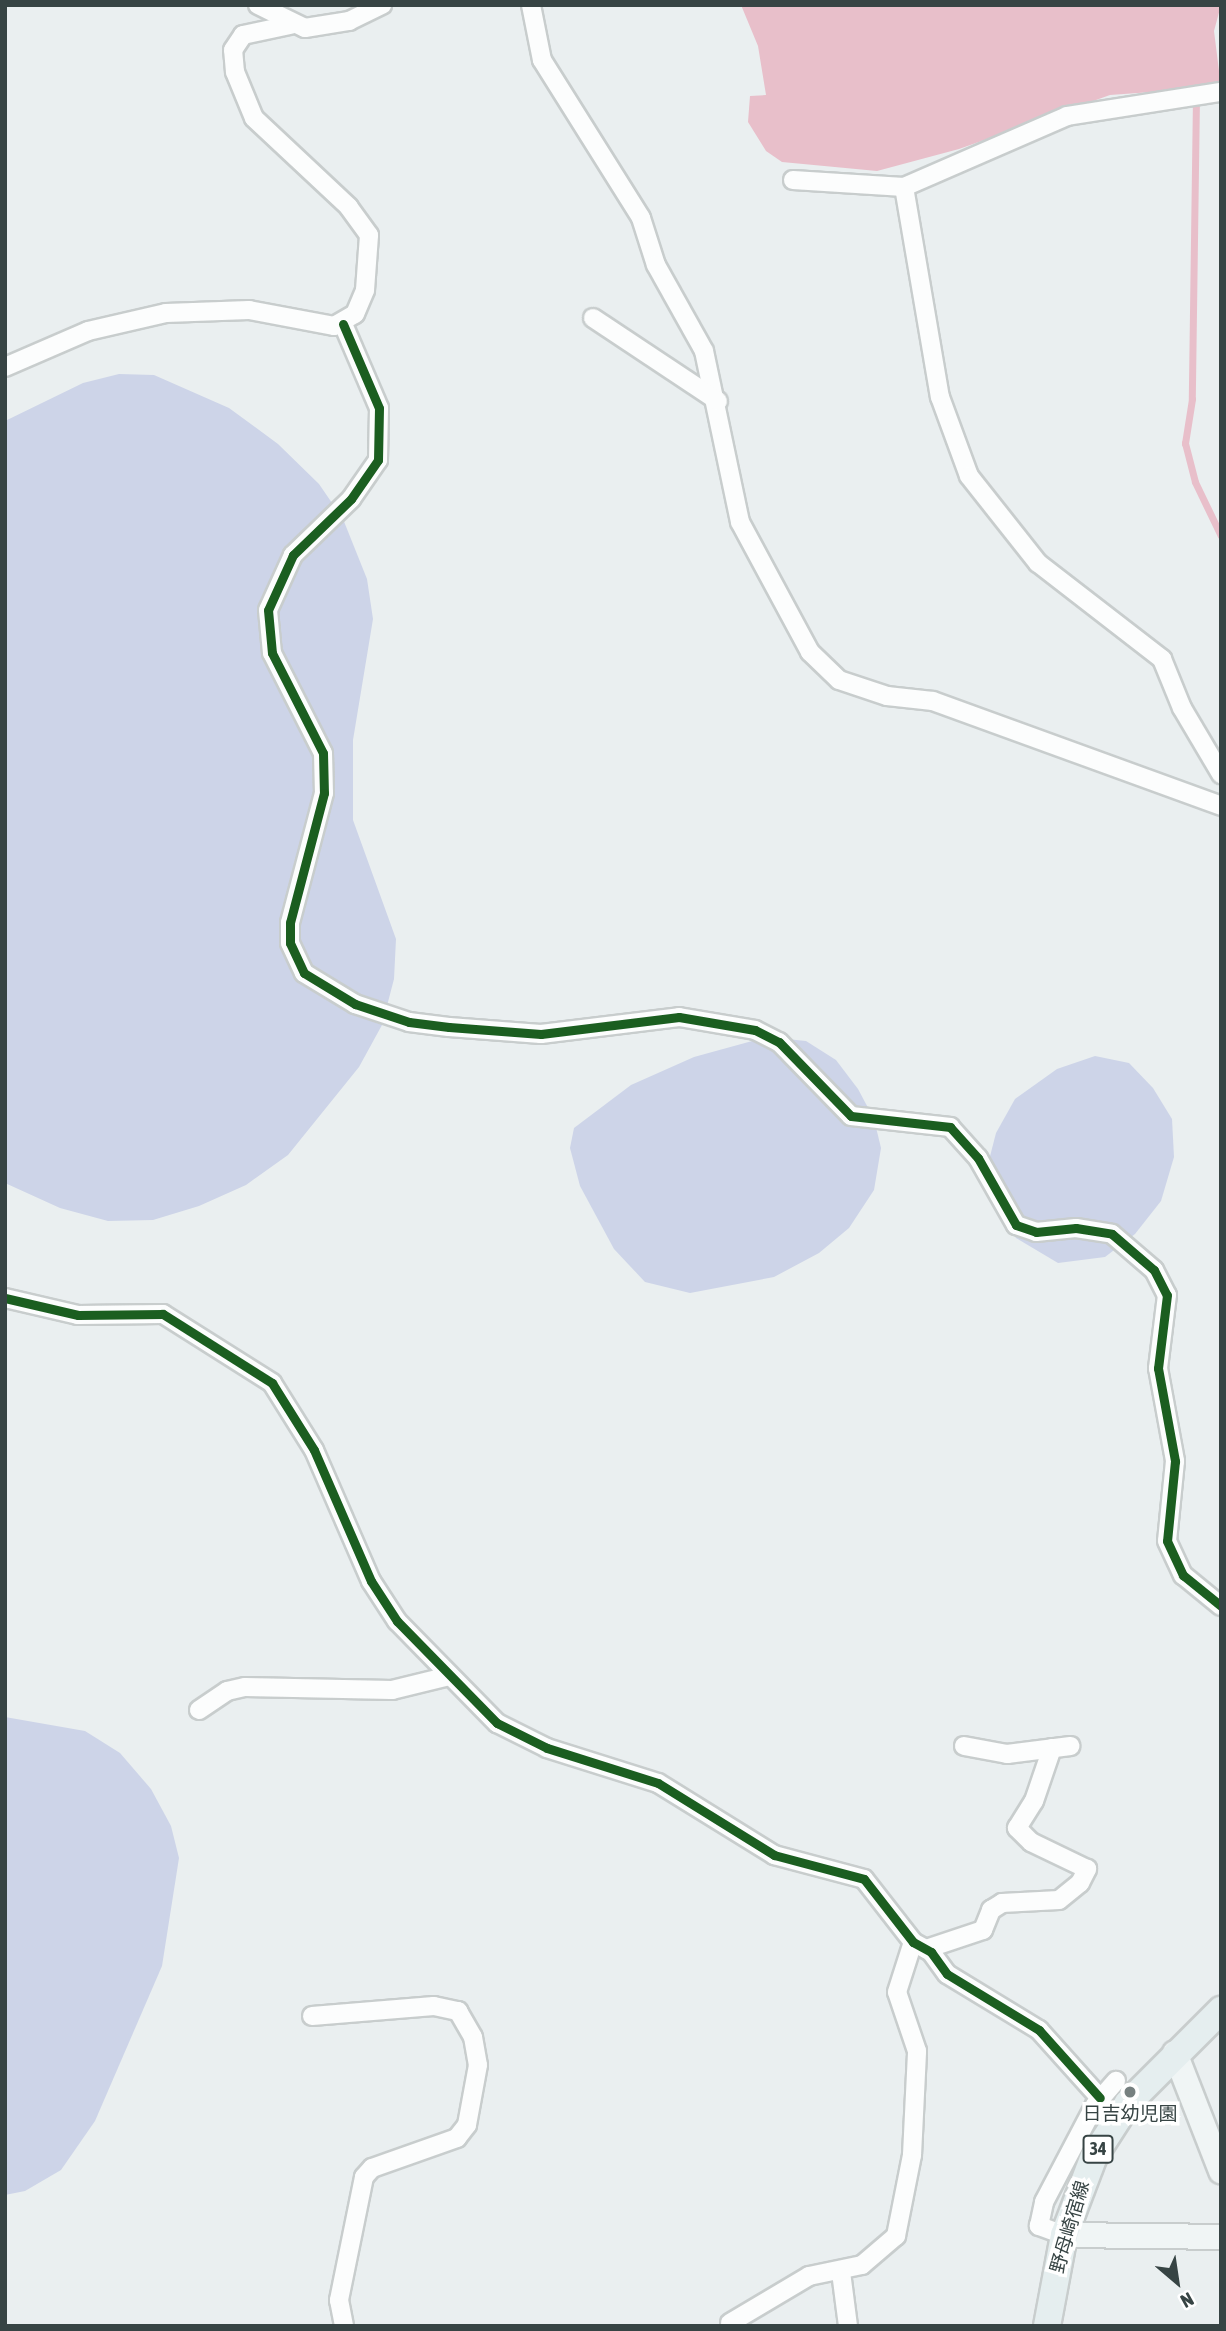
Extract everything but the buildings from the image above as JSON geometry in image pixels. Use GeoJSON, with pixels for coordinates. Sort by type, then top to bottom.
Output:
{"type":"FeatureCollection","features":[{"type":"Feature","properties":{"kind":"main road","name":"野母崎宿線"},"geometry":{"type":"LineString","coordinates":[[1048,2326],[1064,2235],[1094,2156],[1128,2104],[1175,2053],[1221,2010]]}},
{"type":"Feature","properties":{"kind":"street"},"geometry":{"type":"LineString","coordinates":[[258,5],[290,25]]}},
{"type":"Feature","properties":{"kind":"street"},"geometry":{"type":"LineString","coordinates":[[5,367],[88,331],[166,313],[222,308],[343,324],[355,314],[365,290],[369,235],[349,206],[254,118],[241,96],[232,58],[243,35],[290,25],[338,24],[383,5]]}},
{"type":"Feature","properties":{"kind":"street"},"geometry":{"type":"LineString","coordinates":[[531,5],[542,60],[641,218],[656,265],[704,351],[718,401],[740,522],[810,652],[839,680],[887,696],[933,701],[1221,806]]}},
{"type":"Feature","properties":{"kind":"street"},"geometry":{"type":"LineString","coordinates":[[793,180],[904,187],[1067,116],[1221,92]]}},
{"type":"Feature","properties":{"kind":"street"},"geometry":{"type":"LineString","coordinates":[[904,187],[940,397],[969,476],[1038,563],[1162,659],[1182,708],[1221,774]]}},
{"type":"Feature","properties":{"kind":"street"},"geometry":{"type":"LineString","coordinates":[[593,318],[718,401]]}},
{"type":"Feature","properties":{"kind":"street"},"geometry":{"type":"LineString","coordinates":[[343,324],[379,408],[378,460],[351,499],[293,555],[268,610],[272,653],[323,753],[324,793],[290,923],[290,943],[304,973],[355,1004],[422,1024],[541,1034],[679,1017],[755,1030],[787,1050],[851,1116],[950,1127],[978,1158],[1016,1225],[1037,1232],[1076,1228],[1112,1234],[1154,1270],[1167,1294],[1158,1368],[1175,1461],[1167,1541],[1170,1558],[1183,1575],[1221,1606]]}},
{"type":"Feature","properties":{"kind":"street"},"geometry":{"type":"LineString","coordinates":[[5,1298],[78,1315],[163,1314],[272,1382],[314,1450],[370,1581],[397,1621],[496,1723],[547,1748],[658,1783],[774,1855],[864,1878],[947,1975],[1039,2030],[1101,2098]]}},
{"type":"Feature","properties":{"kind":"street"},"geometry":{"type":"LineString","coordinates":[[199,1710],[227,1691],[245,1687],[392,1690],[449,1676]]}},
{"type":"Feature","properties":{"kind":"street"},"geometry":{"type":"LineString","coordinates":[[919,1945],[983,1930],[991,1910],[1002,1903],[1059,1900],[1080,1882],[1087,1869],[1031,1842],[1017,1828],[1061,1747],[1007,1754],[964,1746]]}},
{"type":"Feature","properties":{"kind":"street"},"geometry":{"type":"LineString","coordinates":[[730,2323],[809,2276],[841,2272],[888,2248],[903,2208],[912,2155],[917,2050],[897,1992],[919,1945]]}},
{"type":"Feature","properties":{"kind":"street"},"geometry":{"type":"LineString","coordinates":[[312,2016],[434,2006],[458,2011],[473,2036],[478,2065],[467,2125],[457,2138],[372,2168],[364,2177],[339,2300],[344,2326]]}},
{"type":"Feature","properties":{"kind":"street"},"geometry":{"type":"LineString","coordinates":[[1175,2053],[1221,2171]]}},
{"type":"Feature","properties":{"kind":"street"},"geometry":{"type":"LineString","coordinates":[[1116,2081],[1101,2098],[1044,2202],[1039,2226],[1064,2235],[1221,2237]]}},
{"type":"Feature","properties":{"kind":"street"},"geometry":{"type":"LineString","coordinates":[[841,2272],[848,2326]]}},
{"type":"Feature","properties":{"kind":"shaded area"},"geometry":{"type":"Polygon","coordinates":[[[741,5],[1221,5],[1214,31],[1221,87],[1110,95],[959,149],[877,171],[782,162],[766,151],[748,122],[750,96],[766,95],[758,46],[741,5]]]}},
{"type":"Feature","properties":{"kind":"shaded area"},"geometry":{"type":"Polygon","coordinates":[[[119,374],[154,375],[229,408],[278,444],[319,484],[343,519],[367,579],[373,619],[353,740],[353,820],[396,939],[394,979],[382,1025],[359,1067],[288,1155],[246,1185],[199,1206],[153,1220],[108,1221],[60,1208],[5,1183],[5,421],[83,383],[119,374]]]}},
{"type":"Feature","properties":{"kind":"shaded area"},"geometry":{"type":"Polygon","coordinates":[[[767,1037],[806,1041],[836,1060],[858,1089],[874,1119],[881,1148],[874,1190],[849,1228],[819,1253],[774,1277],[690,1293],[645,1282],[614,1249],[580,1186],[570,1148],[574,1128],[631,1085],[694,1057],[767,1037]]]}},
{"type":"Feature","properties":{"kind":"shaded area"},"geometry":{"type":"Polygon","coordinates":[[[1095,1056],[1129,1063],[1153,1088],[1172,1119],[1174,1157],[1161,1201],[1135,1234],[1105,1257],[1058,1263],[1016,1238],[987,1196],[987,1168],[996,1133],[1015,1099],[1057,1069],[1095,1056]]]}},
{"type":"Feature","properties":{"kind":"shaded area"},"geometry":{"type":"Polygon","coordinates":[[[5,1717],[85,1731],[120,1753],[151,1789],[171,1826],[179,1858],[162,1966],[95,2121],[61,2170],[25,2191],[5,2195],[5,1717]]]}},
{"type":"Feature","properties":{"kind":"waterway"},"geometry":{"type":"LineString","coordinates":[[1196,97],[1192,399],[1185,443],[1195,482],[1221,536]]}},
{"type":"Feature","properties":{"kind":"cycle path"},"geometry":{"type":"LineString","coordinates":[[343,324],[379,408],[378,460],[351,499],[293,555],[268,610],[272,653],[323,753],[324,793],[290,923],[290,943],[304,973],[355,1004],[409,1022],[541,1034],[679,1017],[755,1030],[779,1042],[851,1116],[950,1127],[978,1158],[1016,1225],[1036,1232],[1076,1228],[1112,1234],[1154,1270],[1167,1295],[1158,1368],[1175,1461],[1167,1541],[1183,1575],[1221,1606]]}},
{"type":"Feature","properties":{"kind":"cycle path"},"geometry":{"type":"LineString","coordinates":[[5,1298],[78,1315],[163,1314],[272,1383],[314,1450],[371,1581],[397,1621],[497,1723],[547,1748],[658,1783],[774,1855],[864,1879],[913,1942],[931,1952],[947,1974],[1039,2030],[1100,2098]]}},
{"type":"Feature","properties":{"kind":"place","name":"日吉幼児園"},"geometry":{"type":"Point","coordinates":[1130,2092]}}]}
